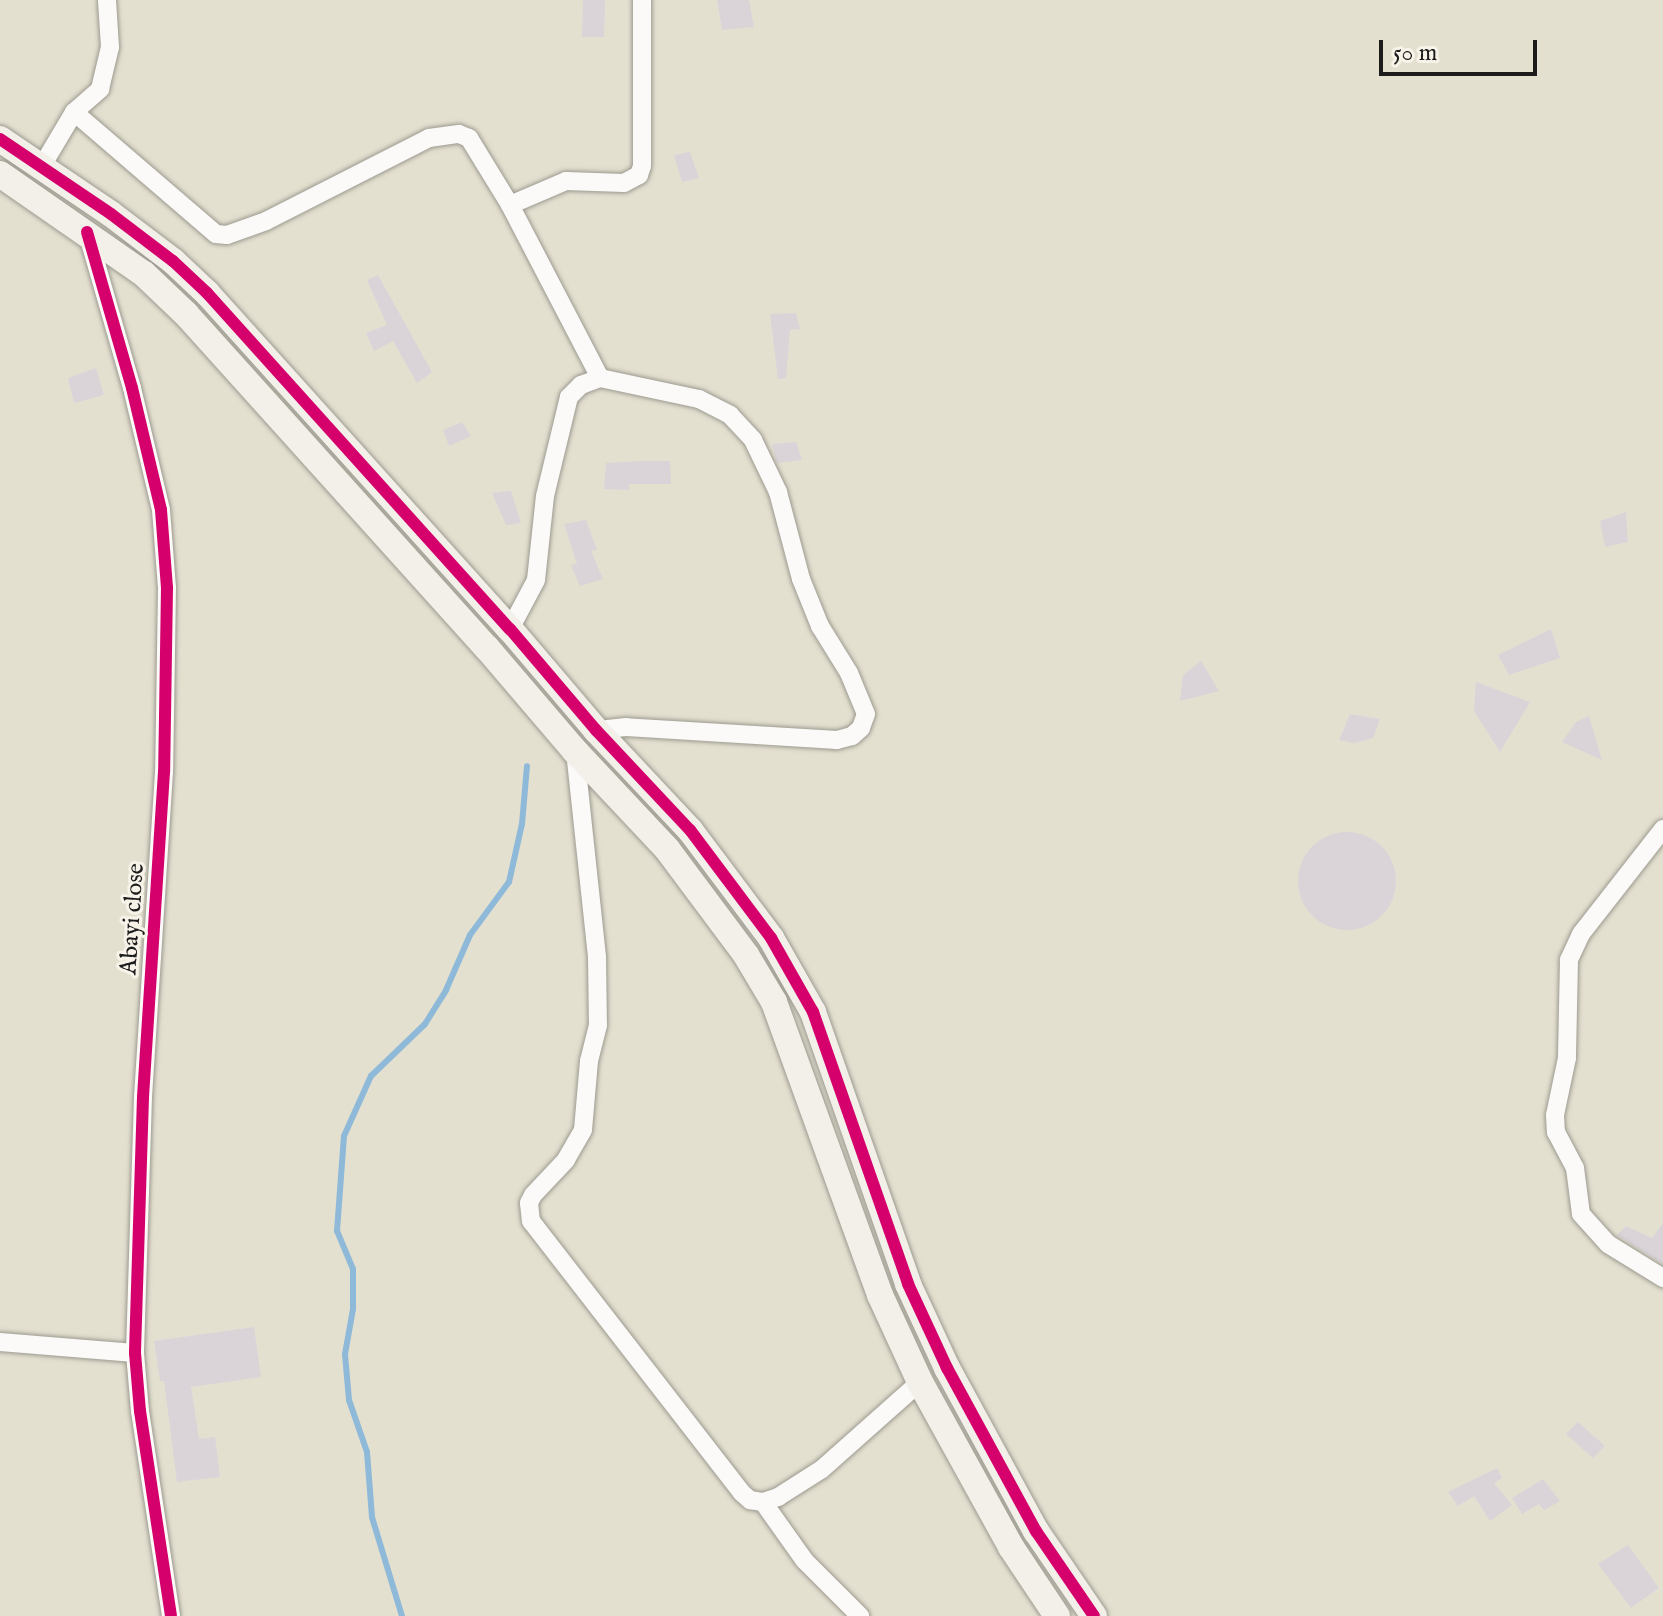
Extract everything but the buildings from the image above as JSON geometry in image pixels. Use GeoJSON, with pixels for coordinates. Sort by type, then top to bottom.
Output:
{"type":"FeatureCollection","features":[{"type":"Feature","properties":{"kind":"street"},"geometry":{"type":"LineString","coordinates":[[42,166],[74,112],[100,89],[109,63],[107,0]]}},
{"type":"Feature","properties":{"kind":"street"},"geometry":{"type":"LineString","coordinates":[[510,205],[566,181],[624,183],[639,175],[642,166],[642,0]]}},
{"type":"Feature","properties":{"kind":"street"},"geometry":{"type":"LineString","coordinates":[[74,112],[216,234],[227,235],[266,221],[429,138],[444,134],[469,138],[510,205],[600,378]]}},
{"type":"Feature","properties":{"kind":"street"},"geometry":{"type":"LineString","coordinates":[[0,139],[173,261],[207,293],[510,629],[596,730],[690,830],[771,938],[801,989],[837,1073],[914,1298],[1036,1531],[1094,1616]]}},
{"type":"Feature","properties":{"kind":"street"},"geometry":{"type":"LineString","coordinates":[[0,174],[144,274],[186,314],[487,648],[575,751],[667,849],[746,955],[774,1002],[880,1295],[920,1382],[1011,1547],[1057,1616]]}},
{"type":"Feature","properties":{"kind":"street","name":"Abayi close"},"geometry":{"type":"LineString","coordinates":[[87,232],[132,388],[161,510],[167,588],[164,772],[143,1097],[135,1353],[140,1411],[171,1616]]}},
{"type":"Feature","properties":{"kind":"street"},"geometry":{"type":"LineString","coordinates":[[510,629],[536,580],[545,496],[569,397],[581,385],[600,378],[699,399],[730,415],[753,440],[778,492],[801,579],[820,626],[849,673],[866,714],[861,728],[852,736],[837,740],[626,727],[596,730]]}},
{"type":"Feature","properties":{"kind":"street"},"geometry":{"type":"LineString","coordinates":[[575,751],[597,957],[598,1025],[578,1144],[533,1195],[529,1212],[531,1221],[742,1493],[763,1502],[805,1561],[860,1616]]}},
{"type":"Feature","properties":{"kind":"street"},"geometry":{"type":"LineString","coordinates":[[1663,829],[1581,934],[1569,960],[1567,1058],[1555,1115],[1556,1132],[1575,1168],[1581,1214],[1608,1244],[1663,1278]]}},
{"type":"Feature","properties":{"kind":"street"},"geometry":{"type":"LineString","coordinates":[[0,1342],[135,1353]]}},
{"type":"Feature","properties":{"kind":"street"},"geometry":{"type":"LineString","coordinates":[[763,1502],[778,1497],[822,1469],[920,1382]]}},
{"type":"Feature","properties":{"kind":"waterway"},"geometry":{"type":"LineString","coordinates":[[402,1616],[372,1517],[367,1452],[349,1400],[345,1354],[353,1309],[353,1269],[337,1231],[344,1136],[371,1076],[425,1024],[446,990],[470,935],[509,882],[522,824],[527,766]]}},
{"type":"Feature","properties":{"kind":"cycle path"},"geometry":{"type":"LineString","coordinates":[[0,139],[111,214],[173,261],[207,293],[510,629],[596,730],[690,830],[771,938],[813,1012],[908,1284],[947,1368],[1036,1531],[1094,1616]]}},
{"type":"Feature","properties":{"kind":"cycle path"},"geometry":{"type":"LineString","coordinates":[[87,232],[132,388],[161,510],[167,588],[164,772],[143,1097],[135,1353],[140,1411],[171,1616]]}}]}
